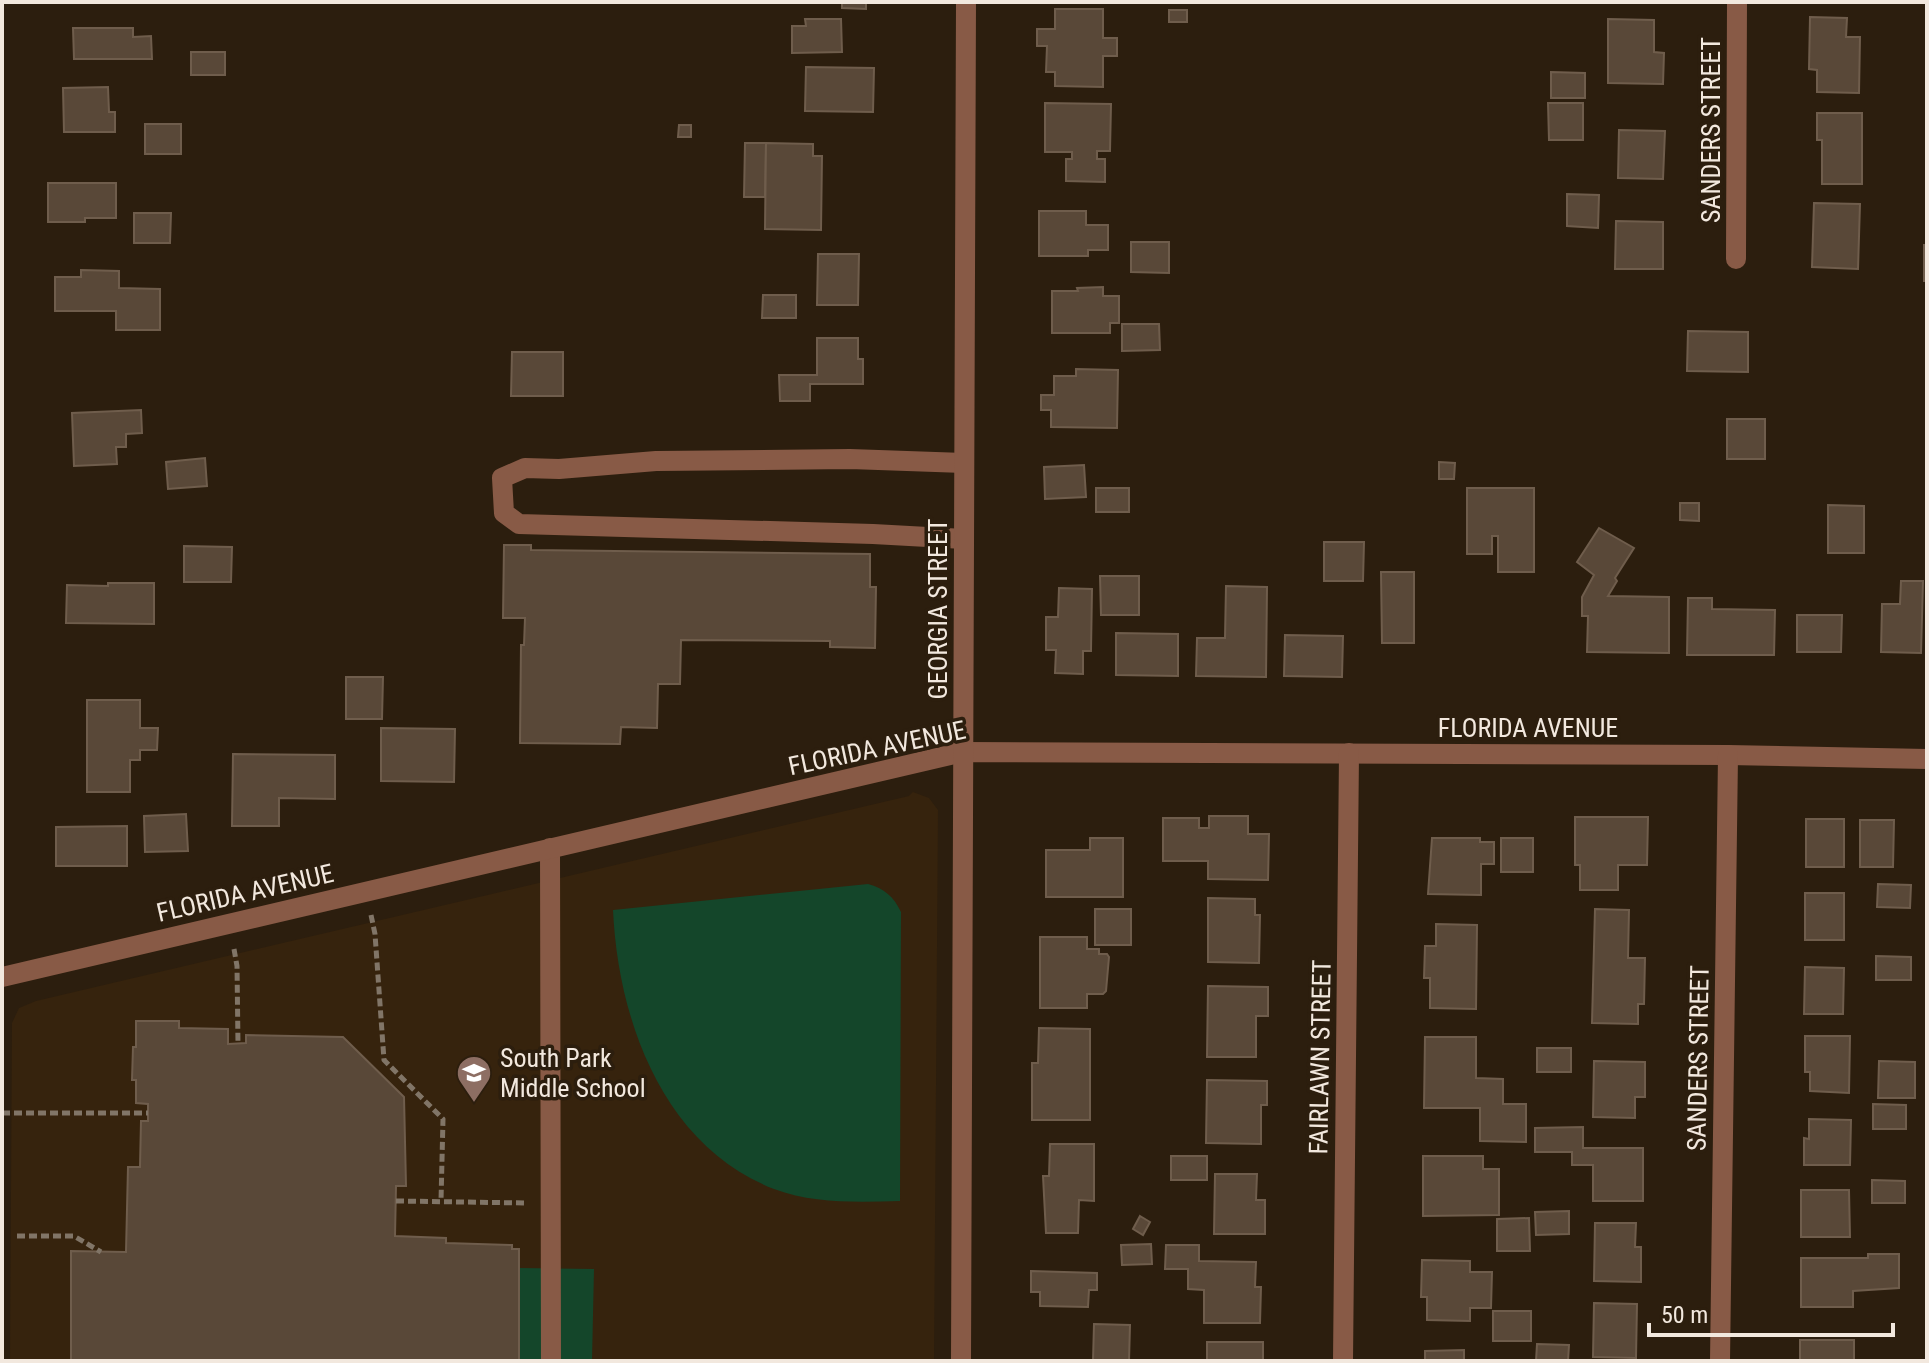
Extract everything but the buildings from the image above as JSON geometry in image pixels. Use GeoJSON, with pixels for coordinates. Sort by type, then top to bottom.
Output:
{"type":"FeatureCollection","features":[{"type":"Feature","properties":{"kind":"street","name":"GEORGIA STREET"},"geometry":{"type":"LineString","coordinates":[[961,1361],[966,2]]}},
{"type":"Feature","properties":{"kind":"street","name":"SANDERS STREET"},"geometry":{"type":"LineString","coordinates":[[1736,259],[1737,2]]}},
{"type":"Feature","properties":{"kind":"street"},"geometry":{"type":"LineString","coordinates":[[964,463],[850,459],[656,461],[559,469],[525,468],[502,478],[504,513],[519,524],[964,539]]}},
{"type":"Feature","properties":{"kind":"street","name":"FLORIDA AVENUE"},"geometry":{"type":"LineString","coordinates":[[2,977],[963,752],[1728,755],[1927,759]]}},
{"type":"Feature","properties":{"kind":"street","name":"FAIRLAWN STREET"},"geometry":{"type":"LineString","coordinates":[[1343,1361],[1349,753]]}},
{"type":"Feature","properties":{"kind":"street","name":"SANDERS STREET"},"geometry":{"type":"LineString","coordinates":[[1720,1361],[1728,755]]}},
{"type":"Feature","properties":{"kind":"street"},"geometry":{"type":"LineString","coordinates":[[550,848],[551,1361]]}},
{"type":"Feature","properties":{"kind":"path"},"geometry":{"type":"LineString","coordinates":[[365,891],[375,934],[384,1060],[443,1119],[441,1201]]}},
{"type":"Feature","properties":{"kind":"path"},"geometry":{"type":"LineString","coordinates":[[230,923],[237,966],[238,1044]]}},
{"type":"Feature","properties":{"kind":"path"},"geometry":{"type":"LineString","coordinates":[[2,1113],[148,1113]]}},
{"type":"Feature","properties":{"kind":"path"},"geometry":{"type":"LineString","coordinates":[[396,1201],[552,1203]]}},
{"type":"Feature","properties":{"kind":"path"},"geometry":{"type":"LineString","coordinates":[[17,1236],[74,1236],[101,1252]]}},
{"type":"Feature","properties":{"kind":"shaded area","name":"South Park Middle School"},"geometry":{"type":"Polygon","coordinates":[[[913,792],[929,798],[938,810],[934,1361],[10,1361],[12,1023],[19,1008],[36,1001],[909,796],[913,792]]]}},
{"type":"Feature","properties":{"kind":"green space"},"geometry":{"type":"Polygon","coordinates":[[[868,884],[888,894],[901,912],[900,1201],[836,1201],[789,1194],[735,1169],[703,1143],[676,1111],[654,1075],[637,1035],[625,994],[613,910],[868,884]]]}},
{"type":"Feature","properties":{"kind":"green space"},"geometry":{"type":"Polygon","coordinates":[[[519,1268],[594,1269],[592,1361],[519,1361],[519,1268]]]}},
{"type":"Feature","properties":{"kind":"place","name":"South Park Middle School"},"geometry":{"type":"Point","coordinates":[474,1104]}}]}
